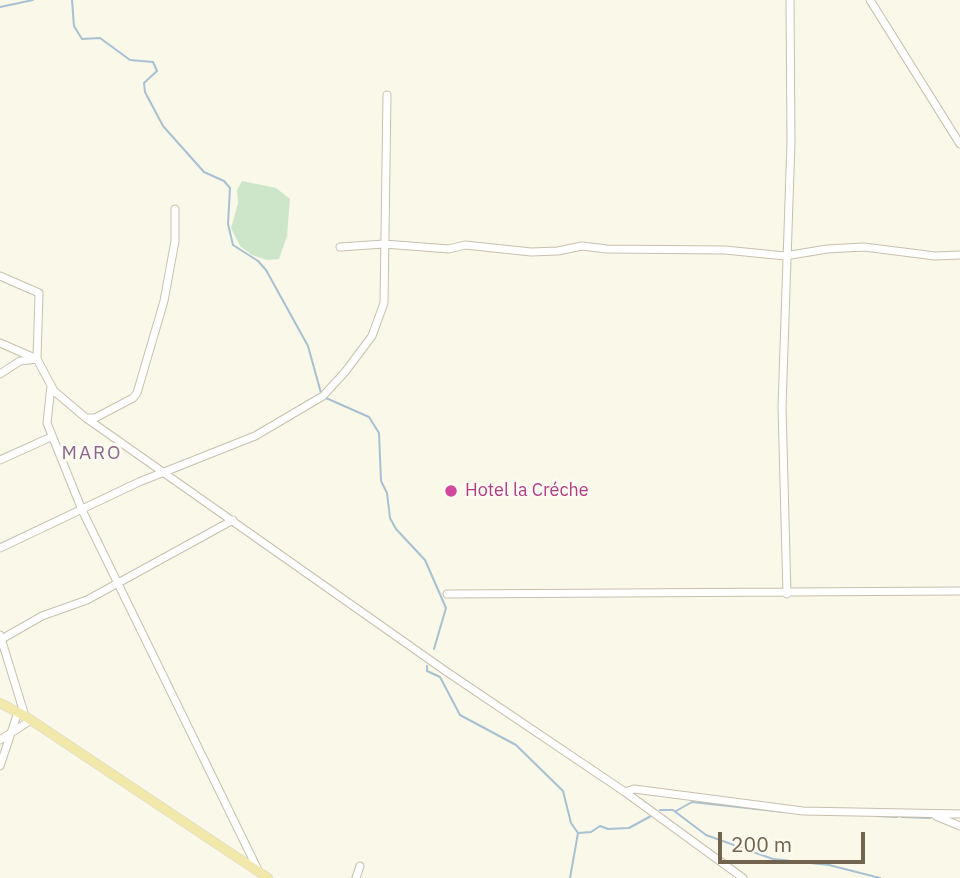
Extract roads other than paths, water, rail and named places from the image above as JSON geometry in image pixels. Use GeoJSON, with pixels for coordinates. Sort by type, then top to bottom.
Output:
{"type":"FeatureCollection","features":[{"type":"Feature","properties":{"kind":"main road"},"geometry":{"type":"LineString","coordinates":[[0,704],[25,716],[263,875]]}},
{"type":"Feature","properties":{"kind":"street"},"geometry":{"type":"LineString","coordinates":[[787,594],[782,407],[785,256],[791,142],[790,0]]}},
{"type":"Feature","properties":{"kind":"street"},"geometry":{"type":"LineString","coordinates":[[870,0],[960,144]]}},
{"type":"Feature","properties":{"kind":"street"},"geometry":{"type":"LineString","coordinates":[[0,548],[163,473],[255,436],[323,396],[332,387],[372,336],[382,316],[387,95]]}},
{"type":"Feature","properties":{"kind":"street"},"geometry":{"type":"LineString","coordinates":[[86,418],[95,418],[133,398],[137,393],[164,301],[175,240],[174,209]]}},
{"type":"Feature","properties":{"kind":"street"},"geometry":{"type":"LineString","coordinates":[[340,247],[384,244],[449,249],[465,245],[531,252],[558,251],[582,246],[607,249],[725,250],[785,256],[827,249],[864,247],[935,256],[960,255]]}},
{"type":"Feature","properties":{"kind":"street"},"geometry":{"type":"LineString","coordinates":[[0,276],[39,293],[37,359],[51,386],[86,418],[447,673],[625,792],[743,878]]}},
{"type":"Feature","properties":{"kind":"street"},"geometry":{"type":"LineString","coordinates":[[0,344],[37,359]]}},
{"type":"Feature","properties":{"kind":"street"},"geometry":{"type":"LineString","coordinates":[[0,374],[20,361],[37,359]]}},
{"type":"Feature","properties":{"kind":"street"},"geometry":{"type":"LineString","coordinates":[[51,386],[47,423],[82,510],[115,582],[263,875]]}},
{"type":"Feature","properties":{"kind":"street"},"geometry":{"type":"LineString","coordinates":[[0,460],[51,436]]}},
{"type":"Feature","properties":{"kind":"street"},"geometry":{"type":"LineString","coordinates":[[25,716],[1,639],[42,616],[87,600],[115,582],[233,520]]}},
{"type":"Feature","properties":{"kind":"street"},"geometry":{"type":"LineString","coordinates":[[447,594],[960,592]]}},
{"type":"Feature","properties":{"kind":"street"},"geometry":{"type":"LineString","coordinates":[[0,766],[4,738],[25,716]]}},
{"type":"Feature","properties":{"kind":"street"},"geometry":{"type":"LineString","coordinates":[[4,738],[25,716]]}},
{"type":"Feature","properties":{"kind":"street"},"geometry":{"type":"LineString","coordinates":[[625,792],[634,789],[803,811],[960,814]]}},
{"type":"Feature","properties":{"kind":"street"},"geometry":{"type":"LineString","coordinates":[[932,815],[960,826]]}},
{"type":"Feature","properties":{"kind":"street"},"geometry":{"type":"LineString","coordinates":[[356,878],[360,866]]}},
{"type":"Feature","properties":{"kind":"waterway"},"geometry":{"type":"LineString","coordinates":[[0,7],[33,0]]}},
{"type":"Feature","properties":{"kind":"waterway"},"geometry":{"type":"LineString","coordinates":[[72,0],[74,26],[82,39],[100,38],[130,60],[153,62],[157,71],[144,83],[145,92],[163,126],[204,172],[224,181],[230,188],[228,224],[233,245],[258,261],[266,270],[308,346],[321,393]]}},
{"type":"Feature","properties":{"kind":"waterway"},"geometry":{"type":"LineString","coordinates":[[326,398],[369,417],[379,433],[381,481],[387,493],[390,518],[396,529],[425,560],[446,608],[434,649]]}},
{"type":"Feature","properties":{"kind":"waterway"},"geometry":{"type":"LineString","coordinates":[[427,666],[427,671],[440,677],[460,715],[516,745],[563,791],[571,823],[578,833],[570,878]]}},
{"type":"Feature","properties":{"kind":"waterway"},"geometry":{"type":"LineString","coordinates":[[676,811],[692,802],[784,812]]}},
{"type":"Feature","properties":{"kind":"waterway"},"geometry":{"type":"LineString","coordinates":[[660,810],[673,810],[706,835],[773,859],[829,865],[880,878]]}},
{"type":"Feature","properties":{"kind":"waterway"},"geometry":{"type":"LineString","coordinates":[[578,833],[591,832],[600,826],[608,829],[629,828],[651,816]]}},
{"type":"Feature","properties":{"kind":"waterway"},"geometry":{"type":"LineString","coordinates":[[877,816],[897,817]]}},
{"type":"Feature","properties":{"kind":"waterway"},"geometry":{"type":"LineString","coordinates":[[902,817],[930,818]]}},
{"type":"Feature","properties":{"kind":"place","name":"Hotel la Créche"},"geometry":{"type":"Point","coordinates":[451,491]}},
{"type":"Feature","properties":{"kind":"district","name":"MARO"},"geometry":{"type":"Point","coordinates":[92,454]}}]}
